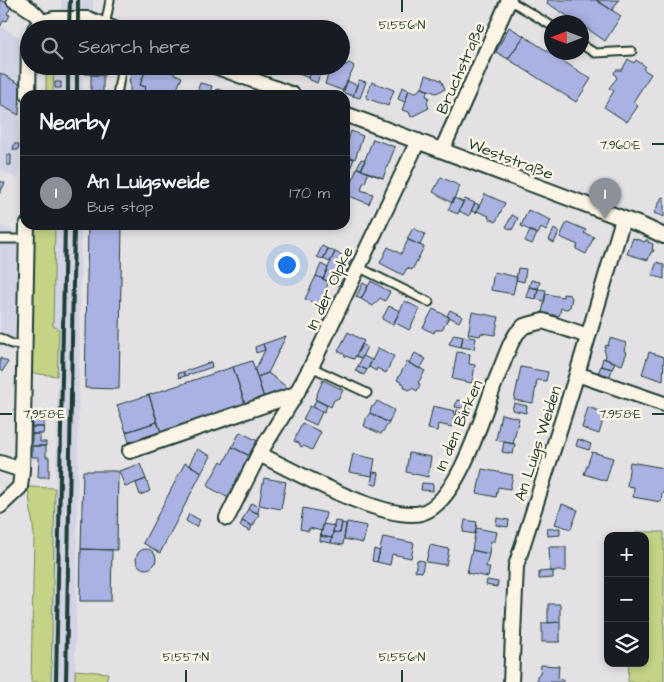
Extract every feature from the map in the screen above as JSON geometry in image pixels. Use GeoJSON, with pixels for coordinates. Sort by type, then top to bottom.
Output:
{"type":"FeatureCollection","features":[{"type":"Feature","properties":{"kind":"street"},"geometry":{"type":"LineString","coordinates":[[14,0],[35,12],[37,20]]}},
{"type":"Feature","properties":{"kind":"street","name":"Bruchstraße"},"geometry":{"type":"LineString","coordinates":[[442,150],[509,0]]}},
{"type":"Feature","properties":{"kind":"street"},"geometry":{"type":"LineString","coordinates":[[51,20],[91,20]]}},
{"type":"Feature","properties":{"kind":"street"},"geometry":{"type":"LineString","coordinates":[[28,75],[28,90]]}},
{"type":"Feature","properties":{"kind":"street"},"geometry":{"type":"LineString","coordinates":[[239,75],[280,90]]}},
{"type":"Feature","properties":{"kind":"street","name":"Weststraße"},"geometry":{"type":"LineString","coordinates":[[350,116],[643,226],[664,236]]}},
{"type":"Feature","properties":{"kind":"street","name":"In der Olpke"},"geometry":{"type":"LineString","coordinates":[[227,518],[259,454],[311,367],[418,141]]}},
{"type":"Feature","properties":{"kind":"street","name":"An Luigs Weiden"},"geometry":{"type":"LineString","coordinates":[[511,682],[516,566],[577,374],[623,219]]}},
{"type":"Feature","properties":{"kind":"street"},"geometry":{"type":"LineString","coordinates":[[0,506],[20,487],[22,470],[27,232]]}},
{"type":"Feature","properties":{"kind":"street","name":"In den Birken"},"geometry":{"type":"LineString","coordinates":[[259,454],[377,509],[406,514],[421,513],[433,507],[443,497],[460,472],[479,429],[511,343],[517,333],[524,326],[543,322],[588,336]]}},
{"type":"Feature","properties":{"kind":"street"},"geometry":{"type":"LineString","coordinates":[[577,374],[664,404]]}},
{"type":"Feature","properties":{"kind":"street"},"geometry":{"type":"LineString","coordinates":[[130,451],[296,394]]}},
{"type":"Feature","properties":{"kind":"street"},"geometry":{"type":"LineString","coordinates":[[0,463],[22,470]]}},
{"type":"Feature","properties":{"kind":"lane"},"geometry":{"type":"LineString","coordinates":[[109,20],[110,0]]}},
{"type":"Feature","properties":{"kind":"lane"},"geometry":{"type":"LineString","coordinates":[[509,0],[544,21]]}},
{"type":"Feature","properties":{"kind":"lane"},"geometry":{"type":"LineString","coordinates":[[589,49],[595,53],[632,52]]}},
{"type":"Feature","properties":{"kind":"lane"},"geometry":{"type":"LineString","coordinates":[[118,90],[120,75]]}},
{"type":"Feature","properties":{"kind":"lane"},"geometry":{"type":"LineString","coordinates":[[0,239],[27,232]]}},
{"type":"Feature","properties":{"kind":"lane"},"geometry":{"type":"LineString","coordinates":[[358,267],[429,302]]}},
{"type":"Feature","properties":{"kind":"lane"},"geometry":{"type":"LineString","coordinates":[[0,338],[12,344],[26,346]]}},
{"type":"Feature","properties":{"kind":"lane"},"geometry":{"type":"LineString","coordinates":[[311,367],[367,393]]}},
{"type":"Feature","properties":{"kind":"shaded area"},"geometry":{"type":"Polygon","coordinates":[[[61,0],[93,0],[93,13],[87,20],[58,20],[61,11],[61,0]]]}},
{"type":"Feature","properties":{"kind":"shaded area"},"geometry":{"type":"Polygon","coordinates":[[[0,26],[20,37],[18,179],[0,169],[0,26]]]}},
{"type":"Feature","properties":{"kind":"shaded area"},"geometry":{"type":"Polygon","coordinates":[[[54,75],[83,75],[83,90],[53,90],[54,75]]]}},
{"type":"Feature","properties":{"kind":"shaded area"},"geometry":{"type":"Polygon","coordinates":[[[0,225],[17,234],[16,353],[0,345],[0,225]]]}},
{"type":"Feature","properties":{"kind":"shaded area"},"geometry":{"type":"Polygon","coordinates":[[[55,230],[81,230],[75,682],[51,682],[59,329],[53,326],[55,230]]]}},
{"type":"Feature","properties":{"kind":"green space"},"geometry":{"type":"Polygon","coordinates":[[[46,75],[54,75],[53,90],[46,90],[46,75]]]}},
{"type":"Feature","properties":{"kind":"green space"},"geometry":{"type":"Polygon","coordinates":[[[34,230],[55,230],[53,326],[59,329],[57,376],[32,373],[34,230]]]}},
{"type":"Feature","properties":{"kind":"green space"},"geometry":{"type":"Polygon","coordinates":[[[28,487],[55,488],[51,682],[31,682],[34,535],[28,487]]]}},
{"type":"Feature","properties":{"kind":"green space"},"geometry":{"type":"Polygon","coordinates":[[[649,532],[664,532],[664,682],[628,682],[629,667],[649,667],[649,532]]]}},
{"type":"Feature","properties":{"kind":"green space"},"geometry":{"type":"Polygon","coordinates":[[[75,670],[108,673],[106,682],[75,682],[75,670]]]}},
{"type":"Feature","properties":{"kind":"building"},"geometry":{"type":"Polygon","coordinates":[[[0,0],[12,5],[7,14],[10,15],[7,21],[4,20],[0,27],[0,0]]]}},
{"type":"Feature","properties":{"kind":"building"},"geometry":{"type":"Polygon","coordinates":[[[548,0],[596,0],[621,16],[605,41],[589,30],[589,15],[566,15],[547,3],[548,0]]]}},
{"type":"Feature","properties":{"kind":"building"},"geometry":{"type":"Polygon","coordinates":[[[596,0],[619,0],[612,10],[596,0]]]}},
{"type":"Feature","properties":{"kind":"building"},"geometry":{"type":"Polygon","coordinates":[[[509,27],[524,36],[508,59],[496,52],[509,27]]]}},
{"type":"Feature","properties":{"kind":"building"},"geometry":{"type":"Polygon","coordinates":[[[524,36],[544,49],[544,60],[561,60],[591,79],[576,102],[508,59],[524,36]]]}},
{"type":"Feature","properties":{"kind":"building"},"geometry":{"type":"Polygon","coordinates":[[[628,59],[634,63],[636,60],[645,66],[643,69],[651,74],[633,102],[638,106],[627,122],[604,107],[614,91],[609,88],[617,78],[614,73],[616,70],[622,70],[628,59]]]}},
{"type":"Feature","properties":{"kind":"building"},"geometry":{"type":"Polygon","coordinates":[[[350,64],[354,67],[350,74],[350,64]]]}},
{"type":"Feature","properties":{"kind":"building"},"geometry":{"type":"Polygon","coordinates":[[[0,73],[20,84],[19,115],[0,105],[0,73]]]}},
{"type":"Feature","properties":{"kind":"building"},"geometry":{"type":"Polygon","coordinates":[[[91,75],[103,75],[103,90],[91,90],[91,75]]]}},
{"type":"Feature","properties":{"kind":"building"},"geometry":{"type":"Polygon","coordinates":[[[131,75],[144,75],[140,85],[146,87],[145,90],[130,90],[129,81],[131,75]]]}},
{"type":"Feature","properties":{"kind":"building"},"geometry":{"type":"Polygon","coordinates":[[[144,75],[177,75],[182,77],[177,89],[175,88],[175,90],[145,90],[146,87],[140,85],[144,75]]]}},
{"type":"Feature","properties":{"kind":"building"},"geometry":{"type":"Polygon","coordinates":[[[309,75],[320,75],[317,83],[308,79],[309,75]]]}},
{"type":"Feature","properties":{"kind":"building"},"geometry":{"type":"Polygon","coordinates":[[[328,75],[350,75],[344,90],[325,84],[328,75]]]}},
{"type":"Feature","properties":{"kind":"building"},"geometry":{"type":"Polygon","coordinates":[[[426,75],[441,80],[445,89],[436,93],[422,88],[426,75]]]}},
{"type":"Feature","properties":{"kind":"building"},"geometry":{"type":"Polygon","coordinates":[[[359,80],[366,82],[360,98],[353,96],[359,80]]]}},
{"type":"Feature","properties":{"kind":"building"},"geometry":{"type":"Polygon","coordinates":[[[347,81],[357,85],[353,96],[350,95],[350,90],[343,90],[347,81]]]}},
{"type":"Feature","properties":{"kind":"building"},"geometry":{"type":"Polygon","coordinates":[[[55,82],[61,82],[61,88],[55,88],[55,82]]]}},
{"type":"Feature","properties":{"kind":"building"},"geometry":{"type":"Polygon","coordinates":[[[372,82],[394,90],[388,106],[366,98],[372,82]]]}},
{"type":"Feature","properties":{"kind":"building"},"geometry":{"type":"Polygon","coordinates":[[[200,83],[212,86],[211,90],[198,90],[200,83]]]}},
{"type":"Feature","properties":{"kind":"building"},"geometry":{"type":"Polygon","coordinates":[[[402,87],[409,90],[405,102],[398,99],[402,87]]]}},
{"type":"Feature","properties":{"kind":"building"},"geometry":{"type":"Polygon","coordinates":[[[422,88],[428,90],[426,96],[429,97],[427,103],[429,108],[411,117],[409,112],[402,110],[409,90],[416,92],[422,88]]]}},
{"type":"Feature","properties":{"kind":"building"},"geometry":{"type":"Polygon","coordinates":[[[351,131],[363,136],[355,159],[350,157],[351,131]]]}},
{"type":"Feature","properties":{"kind":"building"},"geometry":{"type":"Polygon","coordinates":[[[373,139],[395,147],[383,178],[361,170],[373,139]]]}},
{"type":"Feature","properties":{"kind":"building"},"geometry":{"type":"Polygon","coordinates":[[[14,144],[19,144],[18,150],[13,150],[14,144]]]}},
{"type":"Feature","properties":{"kind":"building"},"geometry":{"type":"Polygon","coordinates":[[[7,155],[11,155],[11,165],[7,165],[7,155]]]}},
{"type":"Feature","properties":{"kind":"building"},"geometry":{"type":"Polygon","coordinates":[[[350,158],[354,159],[350,169],[350,158]]]}},
{"type":"Feature","properties":{"kind":"building"},"geometry":{"type":"Polygon","coordinates":[[[361,159],[365,160],[362,169],[357,168],[361,159]]]}},
{"type":"Feature","properties":{"kind":"building"},"geometry":{"type":"Polygon","coordinates":[[[357,168],[383,178],[368,173],[361,190],[373,194],[369,204],[350,196],[350,187],[357,168]]]}},
{"type":"Feature","properties":{"kind":"building"},"geometry":{"type":"Polygon","coordinates":[[[441,177],[460,186],[452,203],[433,192],[441,177]]]}},
{"type":"Feature","properties":{"kind":"building"},"geometry":{"type":"Polygon","coordinates":[[[0,181],[5,183],[0,193],[0,181]]]}},
{"type":"Feature","properties":{"kind":"building"},"geometry":{"type":"Polygon","coordinates":[[[485,194],[505,203],[496,222],[488,218],[489,216],[477,211],[476,213],[485,194]]]}},
{"type":"Feature","properties":{"kind":"building"},"geometry":{"type":"Polygon","coordinates":[[[662,197],[664,198],[664,217],[654,213],[662,197]]]}},
{"type":"Feature","properties":{"kind":"building"},"geometry":{"type":"Polygon","coordinates":[[[454,198],[463,202],[458,214],[448,210],[454,198]]]}},
{"type":"Feature","properties":{"kind":"building"},"geometry":{"type":"Polygon","coordinates":[[[465,199],[475,203],[469,216],[459,211],[465,199]]]}},
{"type":"Feature","properties":{"kind":"building"},"geometry":{"type":"Polygon","coordinates":[[[475,203],[479,205],[476,213],[471,211],[475,203]]]}},
{"type":"Feature","properties":{"kind":"building"},"geometry":{"type":"Polygon","coordinates":[[[528,210],[551,220],[546,231],[541,228],[538,234],[521,226],[528,210]]]}},
{"type":"Feature","properties":{"kind":"building"},"geometry":{"type":"Polygon","coordinates":[[[512,215],[518,218],[512,230],[506,227],[512,215]]]}},
{"type":"Feature","properties":{"kind":"building"},"geometry":{"type":"Polygon","coordinates":[[[567,222],[586,230],[584,233],[594,237],[586,254],[576,249],[578,245],[560,237],[567,222]]]}},
{"type":"Feature","properties":{"kind":"building"},"geometry":{"type":"Polygon","coordinates":[[[413,228],[425,234],[420,245],[407,239],[413,228]]]}},
{"type":"Feature","properties":{"kind":"building"},"geometry":{"type":"Polygon","coordinates":[[[554,229],[559,232],[554,243],[549,240],[554,229]]]}},
{"type":"Feature","properties":{"kind":"building"},"geometry":{"type":"Polygon","coordinates":[[[88,230],[122,230],[119,389],[85,388],[88,230]]]}},
{"type":"Feature","properties":{"kind":"building"},"geometry":{"type":"Polygon","coordinates":[[[530,231],[537,234],[532,244],[525,241],[530,231]]]}},
{"type":"Feature","properties":{"kind":"building"},"geometry":{"type":"Polygon","coordinates":[[[633,238],[645,242],[648,240],[648,242],[653,244],[652,250],[654,250],[651,252],[648,260],[627,254],[633,238]]]}},
{"type":"Feature","properties":{"kind":"building"},"geometry":{"type":"Polygon","coordinates":[[[408,240],[424,247],[412,270],[407,268],[403,275],[380,263],[388,247],[401,254],[408,240]]]}},
{"type":"Feature","properties":{"kind":"building"},"geometry":{"type":"Polygon","coordinates":[[[322,246],[328,249],[323,259],[317,257],[322,246]]]}},
{"type":"Feature","properties":{"kind":"building"},"geometry":{"type":"Polygon","coordinates":[[[328,249],[335,252],[330,262],[323,259],[328,249]]]}},
{"type":"Feature","properties":{"kind":"building"},"geometry":{"type":"Polygon","coordinates":[[[335,252],[351,259],[339,286],[323,279],[335,252]]]}},
{"type":"Feature","properties":{"kind":"building"},"geometry":{"type":"Polygon","coordinates":[[[657,262],[664,265],[664,279],[652,275],[657,262]]]}},
{"type":"Feature","properties":{"kind":"building"},"geometry":{"type":"Polygon","coordinates":[[[321,264],[328,268],[323,279],[316,276],[321,264]]]}},
{"type":"Feature","properties":{"kind":"building"},"geometry":{"type":"Polygon","coordinates":[[[518,268],[526,269],[524,282],[516,280],[518,268]]]}},
{"type":"Feature","properties":{"kind":"building"},"geometry":{"type":"Polygon","coordinates":[[[494,272],[517,277],[513,294],[491,290],[494,272]]]}},
{"type":"Feature","properties":{"kind":"building"},"geometry":{"type":"Polygon","coordinates":[[[316,276],[329,282],[318,305],[305,299],[316,276]]]}},
{"type":"Feature","properties":{"kind":"building"},"geometry":{"type":"Polygon","coordinates":[[[531,280],[540,282],[538,289],[529,287],[531,280]]]}},
{"type":"Feature","properties":{"kind":"building"},"geometry":{"type":"Polygon","coordinates":[[[371,281],[390,292],[385,301],[380,298],[373,306],[361,299],[371,281]]]}},
{"type":"Feature","properties":{"kind":"building"},"geometry":{"type":"Polygon","coordinates":[[[363,283],[368,286],[361,299],[356,297],[363,283]]]}},
{"type":"Feature","properties":{"kind":"building"},"geometry":{"type":"Polygon","coordinates":[[[529,287],[538,288],[536,299],[526,297],[529,287]]]}},
{"type":"Feature","properties":{"kind":"building"},"geometry":{"type":"Polygon","coordinates":[[[538,289],[546,290],[544,301],[536,299],[538,289]]]}},
{"type":"Feature","properties":{"kind":"building"},"geometry":{"type":"Polygon","coordinates":[[[546,294],[563,297],[563,294],[570,295],[572,298],[570,307],[567,309],[561,308],[559,316],[542,313],[546,294]]]}},
{"type":"Feature","properties":{"kind":"building"},"geometry":{"type":"Polygon","coordinates":[[[405,301],[420,309],[409,330],[394,322],[405,301]]]}},
{"type":"Feature","properties":{"kind":"building"},"geometry":{"type":"Polygon","coordinates":[[[389,306],[400,311],[393,325],[382,319],[389,306]]]}},
{"type":"Feature","properties":{"kind":"building"},"geometry":{"type":"Polygon","coordinates":[[[433,309],[449,317],[442,330],[435,330],[434,333],[423,328],[433,309]]]}},
{"type":"Feature","properties":{"kind":"building"},"geometry":{"type":"Polygon","coordinates":[[[450,310],[462,316],[459,322],[447,316],[450,310]]]}},
{"type":"Feature","properties":{"kind":"building"},"geometry":{"type":"Polygon","coordinates":[[[472,312],[499,317],[495,335],[481,333],[480,336],[468,334],[472,312]]]}},
{"type":"Feature","properties":{"kind":"building"},"geometry":{"type":"Polygon","coordinates":[[[348,332],[364,341],[354,359],[338,351],[348,332]]]}},
{"type":"Feature","properties":{"kind":"building"},"geometry":{"type":"Polygon","coordinates":[[[454,334],[463,336],[461,347],[449,344],[454,334]]]}},
{"type":"Feature","properties":{"kind":"building"},"geometry":{"type":"Polygon","coordinates":[[[286,336],[268,373],[257,377],[255,370],[265,350],[263,344],[286,336]]]}},
{"type":"Feature","properties":{"kind":"building"},"geometry":{"type":"Polygon","coordinates":[[[463,336],[476,338],[474,349],[461,347],[463,336]]]}},
{"type":"Feature","properties":{"kind":"building"},"geometry":{"type":"Polygon","coordinates":[[[610,338],[626,343],[624,351],[627,352],[622,365],[605,359],[604,350],[606,345],[608,346],[610,338]]]}},
{"type":"Feature","properties":{"kind":"building"},"geometry":{"type":"Polygon","coordinates":[[[263,344],[265,350],[256,353],[255,347],[263,344]]]}},
{"type":"Feature","properties":{"kind":"building"},"geometry":{"type":"Polygon","coordinates":[[[362,344],[367,347],[361,359],[356,356],[362,344]]]}},
{"type":"Feature","properties":{"kind":"building"},"geometry":{"type":"Polygon","coordinates":[[[378,348],[394,356],[386,373],[377,368],[376,371],[369,367],[378,348]]]}},
{"type":"Feature","properties":{"kind":"building"},"geometry":{"type":"Polygon","coordinates":[[[457,352],[470,354],[469,364],[475,365],[472,383],[452,379],[457,352]]]}},
{"type":"Feature","properties":{"kind":"building"},"geometry":{"type":"Polygon","coordinates":[[[649,352],[664,357],[663,381],[642,374],[649,352]]]}},
{"type":"Feature","properties":{"kind":"building"},"geometry":{"type":"Polygon","coordinates":[[[415,353],[426,359],[420,369],[409,363],[415,353]]]}},
{"type":"Feature","properties":{"kind":"building"},"geometry":{"type":"Polygon","coordinates":[[[363,356],[372,360],[367,370],[358,366],[363,356]]]}},
{"type":"Feature","properties":{"kind":"building"},"geometry":{"type":"Polygon","coordinates":[[[0,358],[8,362],[2,372],[0,370],[0,358]]]}},
{"type":"Feature","properties":{"kind":"building"},"geometry":{"type":"Polygon","coordinates":[[[603,358],[615,362],[612,369],[601,366],[603,358]]]}},
{"type":"Feature","properties":{"kind":"building"},"geometry":{"type":"Polygon","coordinates":[[[252,361],[264,398],[245,404],[233,367],[252,361]]]}},
{"type":"Feature","properties":{"kind":"building"},"geometry":{"type":"Polygon","coordinates":[[[211,362],[212,367],[185,376],[183,372],[211,362]]]}},
{"type":"Feature","properties":{"kind":"building"},"geometry":{"type":"Polygon","coordinates":[[[407,362],[425,371],[418,383],[420,384],[417,391],[412,388],[409,390],[405,388],[404,384],[397,380],[407,362]]]}},
{"type":"Feature","properties":{"kind":"building"},"geometry":{"type":"Polygon","coordinates":[[[358,366],[367,370],[364,375],[355,371],[358,366]]]}},
{"type":"Feature","properties":{"kind":"building"},"geometry":{"type":"Polygon","coordinates":[[[601,366],[612,369],[610,376],[598,373],[601,366]]]}},
{"type":"Feature","properties":{"kind":"building"},"geometry":{"type":"Polygon","coordinates":[[[233,367],[245,404],[161,432],[149,395],[233,367]]]}},
{"type":"Feature","properties":{"kind":"building"},"geometry":{"type":"Polygon","coordinates":[[[521,367],[548,372],[546,381],[537,380],[533,403],[514,400],[521,367]]]}},
{"type":"Feature","properties":{"kind":"building"},"geometry":{"type":"Polygon","coordinates":[[[183,372],[185,376],[179,378],[178,373],[183,372]]]}},
{"type":"Feature","properties":{"kind":"building"},"geometry":{"type":"Polygon","coordinates":[[[268,373],[288,388],[264,398],[257,377],[268,373]]]}},
{"type":"Feature","properties":{"kind":"building"},"geometry":{"type":"Polygon","coordinates":[[[323,380],[343,390],[339,398],[334,400],[331,407],[315,399],[323,380]]]}},
{"type":"Feature","properties":{"kind":"building"},"geometry":{"type":"Polygon","coordinates":[[[149,395],[157,422],[126,432],[117,405],[149,395]]]}},
{"type":"Feature","properties":{"kind":"building"},"geometry":{"type":"Polygon","coordinates":[[[316,400],[327,406],[324,412],[313,407],[316,400]]]}},
{"type":"Feature","properties":{"kind":"building"},"geometry":{"type":"Polygon","coordinates":[[[457,400],[470,402],[469,409],[455,407],[457,400]]]}},
{"type":"Feature","properties":{"kind":"building"},"geometry":{"type":"Polygon","coordinates":[[[377,401],[394,410],[389,423],[370,413],[371,407],[377,401]]]}},
{"type":"Feature","properties":{"kind":"building"},"geometry":{"type":"Polygon","coordinates":[[[514,403],[527,406],[526,413],[512,410],[514,403]]]}},
{"type":"Feature","properties":{"kind":"building"},"geometry":{"type":"Polygon","coordinates":[[[310,406],[322,412],[316,425],[303,419],[310,406]]]}},
{"type":"Feature","properties":{"kind":"building"},"geometry":{"type":"Polygon","coordinates":[[[433,406],[455,411],[452,427],[438,424],[437,431],[428,429],[433,406]]]}},
{"type":"Feature","properties":{"kind":"building"},"geometry":{"type":"Polygon","coordinates":[[[588,407],[605,413],[599,434],[582,428],[588,407]]]}},
{"type":"Feature","properties":{"kind":"building"},"geometry":{"type":"Polygon","coordinates":[[[457,410],[468,411],[467,418],[456,416],[457,410]]]}},
{"type":"Feature","properties":{"kind":"building"},"geometry":{"type":"Polygon","coordinates":[[[370,413],[389,423],[381,434],[364,426],[366,418],[370,413]]]}},
{"type":"Feature","properties":{"kind":"building"},"geometry":{"type":"Polygon","coordinates":[[[501,414],[519,418],[513,444],[496,440],[501,414]]]}},
{"type":"Feature","properties":{"kind":"building"},"geometry":{"type":"Polygon","coordinates":[[[32,417],[40,417],[39,422],[44,422],[44,427],[32,427],[32,417]]]}},
{"type":"Feature","properties":{"kind":"building"},"geometry":{"type":"Polygon","coordinates":[[[157,422],[161,432],[129,442],[126,432],[157,422]]]}},
{"type":"Feature","properties":{"kind":"building"},"geometry":{"type":"Polygon","coordinates":[[[302,423],[321,432],[312,450],[304,446],[301,447],[299,443],[294,441],[302,423]]]}},
{"type":"Feature","properties":{"kind":"building"},"geometry":{"type":"Polygon","coordinates":[[[32,427],[44,427],[43,434],[32,434],[32,427]]]}},
{"type":"Feature","properties":{"kind":"building"},"geometry":{"type":"Polygon","coordinates":[[[240,432],[258,441],[250,456],[232,447],[240,432]]]}},
{"type":"Feature","properties":{"kind":"building"},"geometry":{"type":"Polygon","coordinates":[[[32,434],[40,434],[40,442],[46,442],[46,446],[32,446],[32,434]]]}},
{"type":"Feature","properties":{"kind":"building"},"geometry":{"type":"Polygon","coordinates":[[[578,439],[591,444],[589,450],[576,446],[578,439]]]}},
{"type":"Feature","properties":{"kind":"building"},"geometry":{"type":"Polygon","coordinates":[[[504,442],[515,444],[513,454],[502,452],[504,442]]]}},
{"type":"Feature","properties":{"kind":"building"},"geometry":{"type":"Polygon","coordinates":[[[32,446],[46,446],[46,457],[49,457],[49,477],[38,477],[39,457],[32,457],[32,446]]]}},
{"type":"Feature","properties":{"kind":"building"},"geometry":{"type":"Polygon","coordinates":[[[232,447],[250,456],[230,499],[207,486],[221,461],[224,463],[232,447]]]}},
{"type":"Feature","properties":{"kind":"building"},"geometry":{"type":"Polygon","coordinates":[[[197,449],[211,456],[202,472],[189,465],[197,449]]]}},
{"type":"Feature","properties":{"kind":"building"},"geometry":{"type":"Polygon","coordinates":[[[592,452],[613,458],[606,481],[584,474],[592,452]]]}},
{"type":"Feature","properties":{"kind":"building"},"geometry":{"type":"Polygon","coordinates":[[[409,453],[431,457],[428,477],[406,472],[409,453]]]}},
{"type":"Feature","properties":{"kind":"building"},"geometry":{"type":"Polygon","coordinates":[[[353,454],[375,459],[372,476],[349,472],[353,454]]]}},
{"type":"Feature","properties":{"kind":"building"},"geometry":{"type":"Polygon","coordinates":[[[630,462],[664,468],[664,492],[662,492],[661,502],[633,497],[634,487],[627,486],[630,462]]]}},
{"type":"Feature","properties":{"kind":"building"},"geometry":{"type":"Polygon","coordinates":[[[185,463],[202,472],[160,553],[143,543],[185,463]]]}},
{"type":"Feature","properties":{"kind":"building"},"geometry":{"type":"Polygon","coordinates":[[[140,464],[146,479],[125,487],[119,471],[140,464]]]}},
{"type":"Feature","properties":{"kind":"building"},"geometry":{"type":"Polygon","coordinates":[[[482,469],[513,475],[510,489],[498,487],[496,497],[477,493],[482,469]]]}},
{"type":"Feature","properties":{"kind":"building"},"geometry":{"type":"Polygon","coordinates":[[[83,471],[118,471],[117,550],[81,549],[83,471]]]}},
{"type":"Feature","properties":{"kind":"building"},"geometry":{"type":"Polygon","coordinates":[[[373,472],[379,473],[377,485],[371,484],[373,472]]]}},
{"type":"Feature","properties":{"kind":"building"},"geometry":{"type":"Polygon","coordinates":[[[264,478],[286,482],[281,509],[259,505],[264,478]]]}},
{"type":"Feature","properties":{"kind":"building"},"geometry":{"type":"Polygon","coordinates":[[[146,479],[150,491],[140,495],[136,483],[146,479]]]}},
{"type":"Feature","properties":{"kind":"building"},"geometry":{"type":"Polygon","coordinates":[[[422,483],[433,484],[433,491],[421,490],[422,483]]]}},
{"type":"Feature","properties":{"kind":"building"},"geometry":{"type":"Polygon","coordinates":[[[251,503],[259,507],[258,513],[248,509],[251,503]]]}},
{"type":"Feature","properties":{"kind":"building"},"geometry":{"type":"Polygon","coordinates":[[[562,504],[578,510],[571,529],[555,524],[562,504]]]}},
{"type":"Feature","properties":{"kind":"building"},"geometry":{"type":"Polygon","coordinates":[[[303,508],[326,513],[322,531],[309,528],[309,531],[300,529],[303,508]]]}},
{"type":"Feature","properties":{"kind":"building"},"geometry":{"type":"Polygon","coordinates":[[[248,509],[259,514],[253,526],[242,521],[248,509]]]}},
{"type":"Feature","properties":{"kind":"building"},"geometry":{"type":"Polygon","coordinates":[[[189,514],[200,520],[196,527],[186,521],[189,514]]]}},
{"type":"Feature","properties":{"kind":"building"},"geometry":{"type":"Polygon","coordinates":[[[497,518],[509,520],[508,527],[496,525],[497,518]]]}},
{"type":"Feature","properties":{"kind":"building"},"geometry":{"type":"Polygon","coordinates":[[[465,520],[477,522],[475,534],[463,532],[465,520]]]}},
{"type":"Feature","properties":{"kind":"building"},"geometry":{"type":"Polygon","coordinates":[[[242,521],[252,526],[250,531],[240,526],[242,521]]]}},
{"type":"Feature","properties":{"kind":"building"},"geometry":{"type":"Polygon","coordinates":[[[335,521],[342,522],[340,533],[333,532],[335,521]]]}},
{"type":"Feature","properties":{"kind":"building"},"geometry":{"type":"Polygon","coordinates":[[[347,522],[367,526],[363,543],[344,539],[347,522]]]}},
{"type":"Feature","properties":{"kind":"building"},"geometry":{"type":"Polygon","coordinates":[[[342,523],[346,524],[343,545],[331,543],[333,532],[340,533],[342,523]]]}},
{"type":"Feature","properties":{"kind":"building"},"geometry":{"type":"Polygon","coordinates":[[[323,524],[334,526],[332,538],[321,536],[323,524]]]}},
{"type":"Feature","properties":{"kind":"building"},"geometry":{"type":"Polygon","coordinates":[[[476,528],[497,532],[495,541],[491,541],[489,554],[472,550],[476,528]]]}},
{"type":"Feature","properties":{"kind":"building"},"geometry":{"type":"Polygon","coordinates":[[[560,528],[560,535],[548,536],[547,529],[560,528]]]}},
{"type":"Feature","properties":{"kind":"building"},"geometry":{"type":"Polygon","coordinates":[[[321,531],[321,536],[332,538],[331,543],[320,541],[321,531]]]}},
{"type":"Feature","properties":{"kind":"building"},"geometry":{"type":"Polygon","coordinates":[[[383,537],[414,543],[411,558],[392,554],[390,565],[377,562],[383,537]]]}},
{"type":"Feature","properties":{"kind":"building"},"geometry":{"type":"Polygon","coordinates":[[[430,545],[449,549],[446,565],[426,562],[430,545]]]}},
{"type":"Feature","properties":{"kind":"building"},"geometry":{"type":"Polygon","coordinates":[[[549,547],[566,547],[566,571],[550,571],[549,547]]]}},
{"type":"Feature","properties":{"kind":"building"},"geometry":{"type":"Polygon","coordinates":[[[81,549],[112,550],[111,601],[80,601],[81,549]]]}},
{"type":"Feature","properties":{"kind":"building"},"geometry":{"type":"Polygon","coordinates":[[[142,549],[150,549],[156,555],[156,563],[150,569],[142,569],[136,563],[136,555],[142,549]]]}},
{"type":"Feature","properties":{"kind":"building"},"geometry":{"type":"Polygon","coordinates":[[[374,549],[380,551],[377,562],[372,561],[374,549]]]}},
{"type":"Feature","properties":{"kind":"building"},"geometry":{"type":"Polygon","coordinates":[[[472,550],[489,554],[486,567],[490,567],[488,577],[467,573],[472,550]]]}},
{"type":"Feature","properties":{"kind":"building"},"geometry":{"type":"Polygon","coordinates":[[[417,560],[424,561],[422,572],[415,571],[417,560]]]}},
{"type":"Feature","properties":{"kind":"building"},"geometry":{"type":"Polygon","coordinates":[[[553,571],[553,578],[539,579],[539,572],[553,571]]]}},
{"type":"Feature","properties":{"kind":"building"},"geometry":{"type":"Polygon","coordinates":[[[487,580],[498,582],[497,587],[486,585],[487,580]]]}},
{"type":"Feature","properties":{"kind":"building"},"geometry":{"type":"Polygon","coordinates":[[[548,604],[560,604],[560,622],[548,623],[548,604]]]}},
{"type":"Feature","properties":{"kind":"building"},"geometry":{"type":"Polygon","coordinates":[[[560,622],[560,642],[542,642],[542,623],[560,622]]]}},
{"type":"Feature","properties":{"kind":"building"},"geometry":{"type":"Polygon","coordinates":[[[541,665],[559,666],[558,678],[563,679],[563,682],[539,682],[537,676],[540,673],[541,665]]]}},
{"type":"Feature","properties":{"kind":"railway"},"geometry":{"type":"LineString","coordinates":[[69,20],[70,0]]}},
{"type":"Feature","properties":{"kind":"railway"},"geometry":{"type":"LineString","coordinates":[[78,0],[78,20]]}},
{"type":"Feature","properties":{"kind":"railway"},"geometry":{"type":"LineString","coordinates":[[68,75],[68,90]]}},
{"type":"Feature","properties":{"kind":"railway"},"geometry":{"type":"LineString","coordinates":[[77,75],[77,90]]}},
{"type":"Feature","properties":{"kind":"railway"},"geometry":{"type":"LineString","coordinates":[[56,682],[65,230]]}},
{"type":"Feature","properties":{"kind":"railway"},"geometry":{"type":"LineString","coordinates":[[66,682],[74,230]]}},
{"type":"Feature","properties":{"kind":"place","name":"An Luigsweide"},"geometry":{"type":"Point","coordinates":[605,219]}}]}
